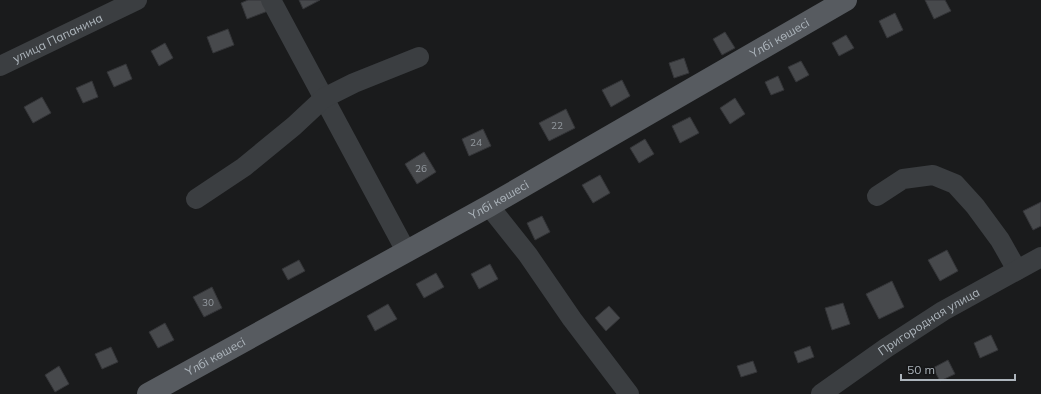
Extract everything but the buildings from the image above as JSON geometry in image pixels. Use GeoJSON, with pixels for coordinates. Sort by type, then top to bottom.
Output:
{"type":"FeatureCollection","features":[{"type":"Feature","properties":{"kind":"main road","name":"Үлбі көшесі"},"geometry":{"type":"LineString","coordinates":[[148,394],[489,206],[846,0]]}},
{"type":"Feature","properties":{"kind":"street","name":"улица Папанина"},"geometry":{"type":"LineString","coordinates":[[0,66],[137,0]]}},
{"type":"Feature","properties":{"kind":"street"},"geometry":{"type":"LineString","coordinates":[[271,0],[406,251]]}},
{"type":"Feature","properties":{"kind":"street"},"geometry":{"type":"LineString","coordinates":[[196,199],[244,167],[294,126],[324,98],[354,83],[419,57]]}},
{"type":"Feature","properties":{"kind":"street"},"geometry":{"type":"LineString","coordinates":[[877,196],[903,179],[933,175],[955,184],[984,217],[1000,240],[1017,270]]}},
{"type":"Feature","properties":{"kind":"street"},"geometry":{"type":"LineString","coordinates":[[489,206],[528,255],[572,319],[629,394]]}},
{"type":"Feature","properties":{"kind":"street","name":"Пригородная улица"},"geometry":{"type":"LineString","coordinates":[[821,394],[886,348],[943,311],[1041,257]]}}]}
